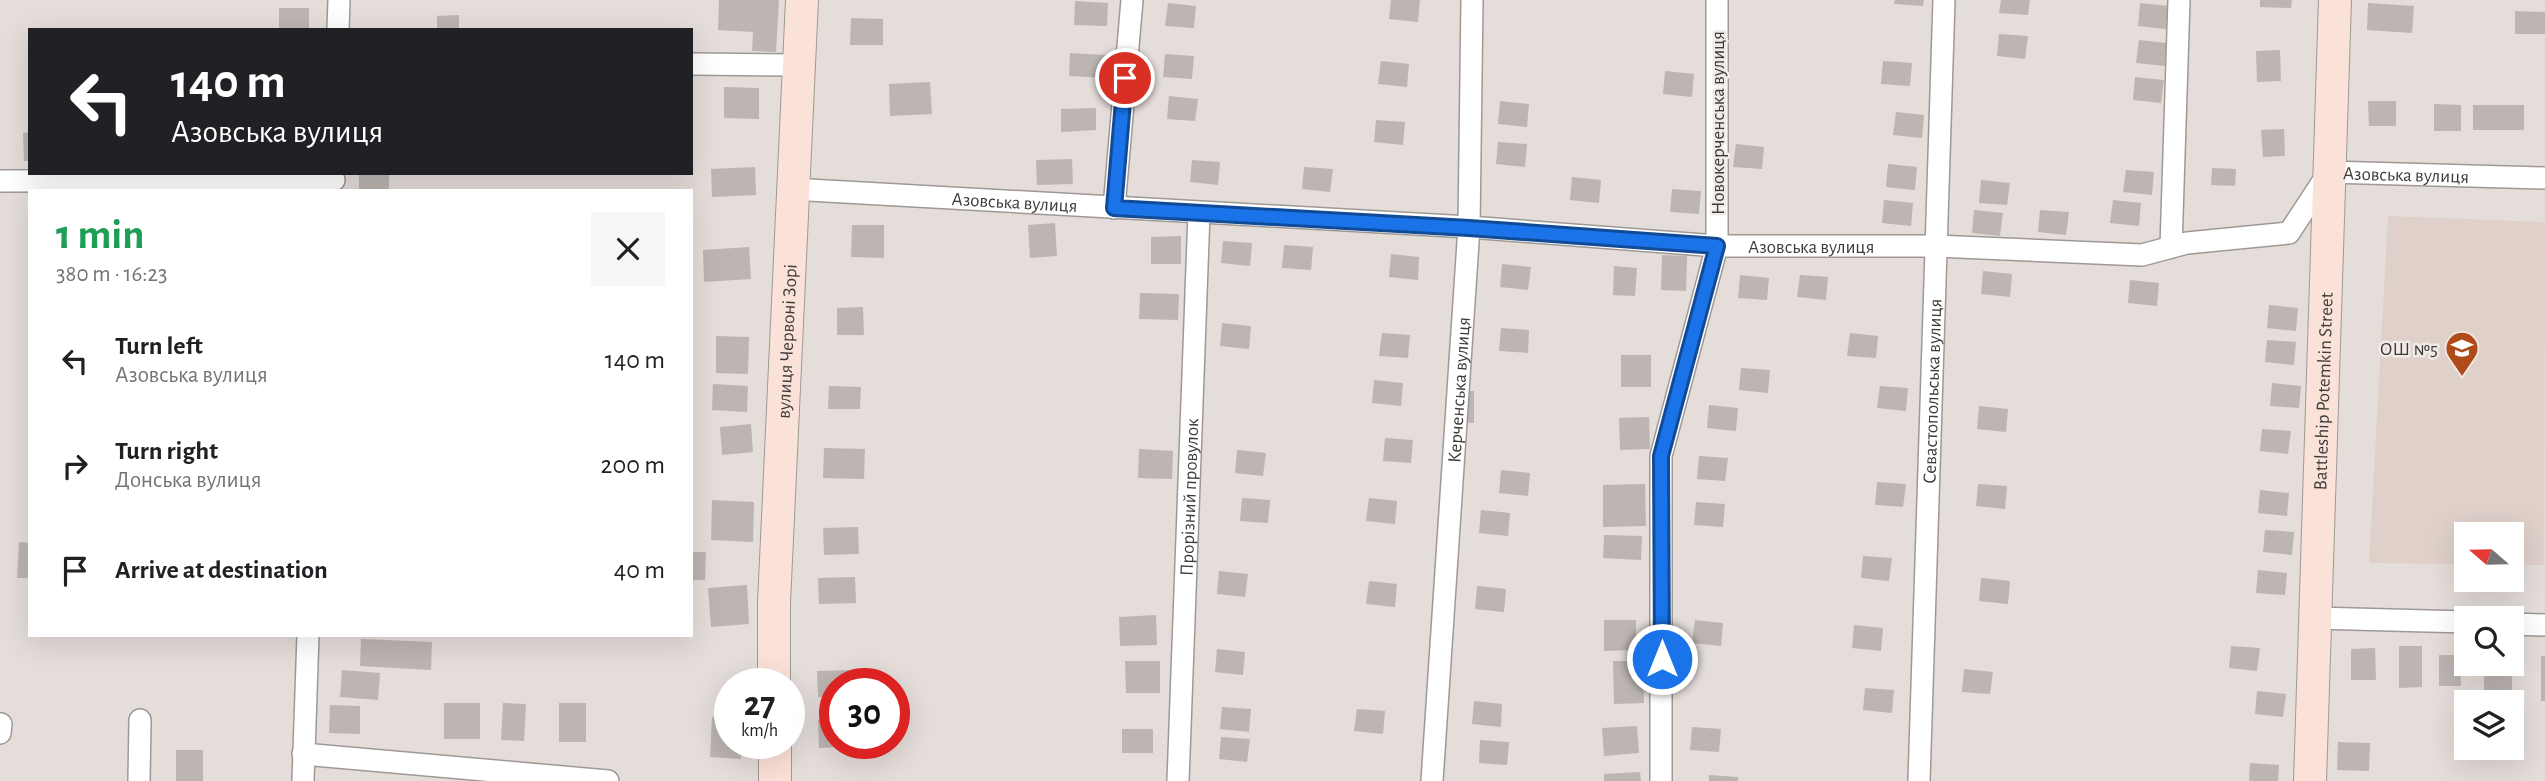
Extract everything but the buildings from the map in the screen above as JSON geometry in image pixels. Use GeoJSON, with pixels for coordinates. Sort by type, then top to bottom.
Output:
{"type":"FeatureCollection","features":[{"type":"Feature","properties":{"kind":"street"},"geometry":{"type":"LineString","coordinates":[[338,28],[339,0]]}},
{"type":"Feature","properties":{"kind":"street","name":"вулиця Червоні Зорі"},"geometry":{"type":"LineString","coordinates":[[775,668],[774,603],[791,189],[802,0]]}},
{"type":"Feature","properties":{"kind":"street"},"geometry":{"type":"LineString","coordinates":[[1114,208],[1132,0]]}},
{"type":"Feature","properties":{"kind":"street","name":"Керченська вулиця"},"geometry":{"type":"LineString","coordinates":[[1432,781],[1469,228],[1472,0]]}},
{"type":"Feature","properties":{"kind":"street","name":"Новокерченська вулиця"},"geometry":{"type":"LineString","coordinates":[[1661,781],[1661,456],[1717,246],[1717,0]]}},
{"type":"Feature","properties":{"kind":"street","name":"Севастопольська вулиця"},"geometry":{"type":"LineString","coordinates":[[1919,781],[1944,0]]}},
{"type":"Feature","properties":{"kind":"street"},"geometry":{"type":"LineString","coordinates":[[2171,247],[2179,0]]}},
{"type":"Feature","properties":{"kind":"street","name":"Battleship Potemkin Street"},"geometry":{"type":"LineString","coordinates":[[2310,781],[2335,0]]}},
{"type":"Feature","properties":{"kind":"street"},"geometry":{"type":"LineString","coordinates":[[693,64],[799,65]]}},
{"type":"Feature","properties":{"kind":"street","name":"Азовська вулиця"},"geometry":{"type":"LineString","coordinates":[[791,189],[1469,228],[1717,246],[1936,246],[2142,255],[2171,247],[2289,233],[2329,172],[2545,178]]}},
{"type":"Feature","properties":{"kind":"street"},"geometry":{"type":"LineString","coordinates":[[0,181],[334,181]]}},
{"type":"Feature","properties":{"kind":"street","name":"Прорізний провулок"},"geometry":{"type":"LineString","coordinates":[[1178,781],[1199,213]]}},
{"type":"Feature","properties":{"kind":"street"},"geometry":{"type":"LineString","coordinates":[[2315,618],[2454,622]]}},
{"type":"Feature","properties":{"kind":"street"},"geometry":{"type":"LineString","coordinates":[[2524,624],[2545,625]]}},
{"type":"Feature","properties":{"kind":"street"},"geometry":{"type":"LineString","coordinates":[[303,781],[308,637]]}},
{"type":"Feature","properties":{"kind":"street"},"geometry":{"type":"LineString","coordinates":[[138,781],[140,720]]}},
{"type":"Feature","properties":{"kind":"street"},"geometry":{"type":"LineString","coordinates":[[303,754],[608,781]]}},
{"type":"Feature","properties":{"kind":"street"},"geometry":{"type":"LineString","coordinates":[[775,759],[775,781]]}},
{"type":"Feature","properties":{"kind":"shaded area","name":"ОШ №5"},"geometry":{"type":"Polygon","coordinates":[[[2388,216],[2545,222],[2544,565],[2524,565],[2524,522],[2454,522],[2454,564],[2369,563],[2388,216]]]}},
{"type":"Feature","properties":{"kind":"place","name":"ОШ №5"},"geometry":{"type":"Point","coordinates":[2462,378]}},
{"type":"Feature","properties":{"kind":"route"},"geometry":{"type":"LineString","coordinates":[[1125,78],[1114,208],[1469,228],[1717,246],[1661,456],[1662,659]]}}]}
